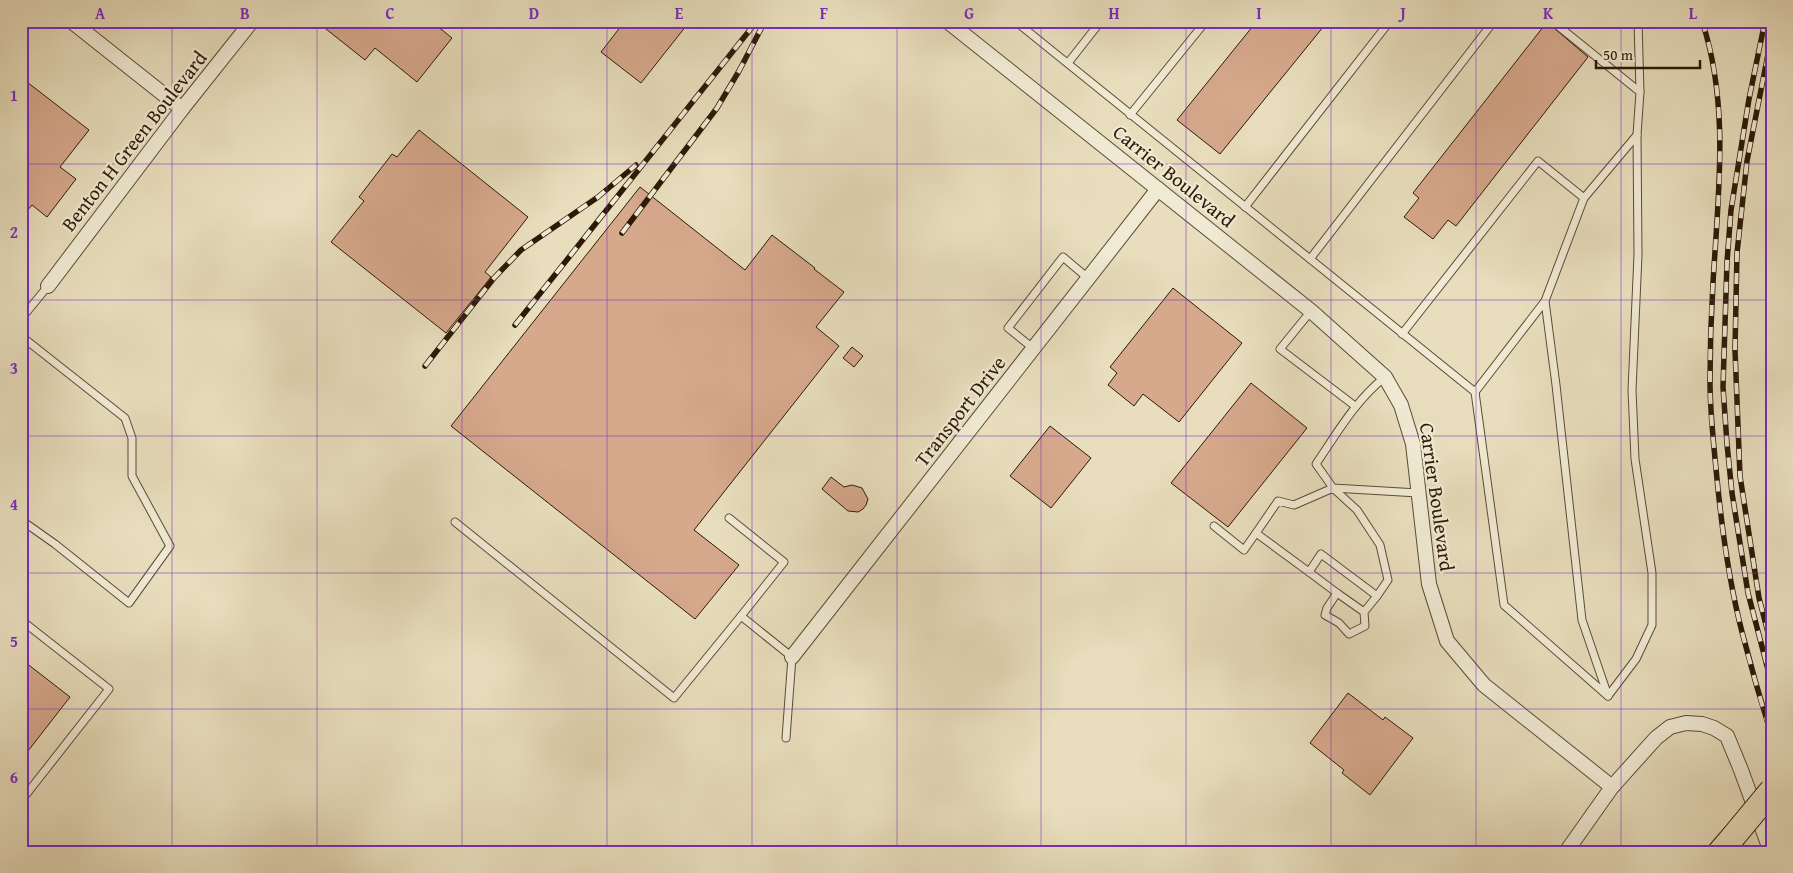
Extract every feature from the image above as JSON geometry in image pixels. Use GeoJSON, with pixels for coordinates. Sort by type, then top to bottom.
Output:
{"type":"FeatureCollection","features":[{"type":"Feature","properties":{"kind":"highway"},"geometry":{"type":"LineString","coordinates":[[1726,844],[1772,790]]}},
{"type":"Feature","properties":{"kind":"street"},"geometry":{"type":"LineString","coordinates":[[71,21],[182,109]]}},
{"type":"Feature","properties":{"kind":"street","name":"Benton H Green Boulevard"},"geometry":{"type":"LineString","coordinates":[[48,286],[182,109],[252,21]]}},
{"type":"Feature","properties":{"kind":"street","name":"Carrier Boulevard"},"geometry":{"type":"LineString","coordinates":[[947,21],[1311,311],[1385,376],[1401,406],[1413,444],[1429,584],[1447,641],[1484,685],[1612,787]]}},
{"type":"Feature","properties":{"kind":"street","name":"Transport Drive"},"geometry":{"type":"LineString","coordinates":[[792,657],[1158,189]]}},
{"type":"Feature","properties":{"kind":"street"},"geometry":{"type":"LineString","coordinates":[[1566,852],[1612,787],[1656,738],[1670,727],[1686,723],[1702,724],[1714,728],[1727,736],[1771,852]]}},
{"type":"Feature","properties":{"kind":"lane"},"geometry":{"type":"LineString","coordinates":[[1015,21],[1475,392],[1504,605],[1608,696]]}},
{"type":"Feature","properties":{"kind":"lane"},"geometry":{"type":"LineString","coordinates":[[1068,63],[1101,21]]}},
{"type":"Feature","properties":{"kind":"lane"},"geometry":{"type":"LineString","coordinates":[[1130,115],[1206,21]]}},
{"type":"Feature","properties":{"kind":"lane"},"geometry":{"type":"LineString","coordinates":[[1245,207],[1390,21]]}},
{"type":"Feature","properties":{"kind":"lane"},"geometry":{"type":"LineString","coordinates":[[1310,259],[1494,21]]}},
{"type":"Feature","properties":{"kind":"lane"},"geometry":{"type":"LineString","coordinates":[[1552,21],[1640,92]]}},
{"type":"Feature","properties":{"kind":"lane"},"geometry":{"type":"LineString","coordinates":[[1608,696],[1636,659],[1652,625],[1652,573],[1636,459],[1632,390],[1638,254],[1637,135],[1640,92],[1638,21]]}},
{"type":"Feature","properties":{"kind":"lane"},"geometry":{"type":"LineString","coordinates":[[1475,392],[1545,301],[1584,198],[1637,135]]}},
{"type":"Feature","properties":{"kind":"lane"},"geometry":{"type":"LineString","coordinates":[[1402,334],[1538,161],[1584,198]]}},
{"type":"Feature","properties":{"kind":"lane"},"geometry":{"type":"LineString","coordinates":[[1034,349],[1008,328],[1062,258],[1089,279]]}},
{"type":"Feature","properties":{"kind":"lane"},"geometry":{"type":"LineString","coordinates":[[21,318],[48,286]]}},
{"type":"Feature","properties":{"kind":"lane"},"geometry":{"type":"LineString","coordinates":[[1545,301],[1558,395],[1582,620],[1608,696]]}},
{"type":"Feature","properties":{"kind":"lane"},"geometry":{"type":"LineString","coordinates":[[1311,311],[1280,349],[1355,406]]}},
{"type":"Feature","properties":{"kind":"lane"},"geometry":{"type":"LineString","coordinates":[[21,336],[124,418],[132,438],[132,476],[170,546],[129,603],[55,544],[21,520]]}},
{"type":"Feature","properties":{"kind":"lane"},"geometry":{"type":"LineString","coordinates":[[1337,593],[1327,608],[1326,615],[1339,623],[1349,634],[1364,626],[1364,612],[1388,580],[1380,545],[1356,510],[1333,488],[1316,464],[1355,406],[1385,376]]}},
{"type":"Feature","properties":{"kind":"lane"},"geometry":{"type":"LineString","coordinates":[[1214,526],[1244,550],[1278,501],[1294,505],[1333,488],[1418,493]]}},
{"type":"Feature","properties":{"kind":"lane"},"geometry":{"type":"LineString","coordinates":[[455,522],[674,698],[784,562],[729,518]]}},
{"type":"Feature","properties":{"kind":"lane"},"geometry":{"type":"LineString","coordinates":[[1256,533],[1364,612]]}},
{"type":"Feature","properties":{"kind":"lane"},"geometry":{"type":"LineString","coordinates":[[1309,572],[1321,554],[1376,596]]}},
{"type":"Feature","properties":{"kind":"lane"},"geometry":{"type":"LineString","coordinates":[[742,616],[792,657],[786,738]]}},
{"type":"Feature","properties":{"kind":"lane"},"geometry":{"type":"LineString","coordinates":[[21,620],[109,689],[21,801]]}},
{"type":"Feature","properties":{"kind":"building"},"geometry":{"type":"Polygon","coordinates":[[[316,21],[431,21],[452,38],[417,82],[375,48],[365,60],[316,21]]]}},
{"type":"Feature","properties":{"kind":"building"},"geometry":{"type":"Polygon","coordinates":[[[625,21],[690,21],[641,83],[601,52],[625,21]]]}},
{"type":"Feature","properties":{"kind":"building"},"geometry":{"type":"Polygon","coordinates":[[[1257,21],[1328,21],[1220,154],[1177,120],[1257,21]]]}},
{"type":"Feature","properties":{"kind":"building"},"geometry":{"type":"Polygon","coordinates":[[[1547,22],[1588,57],[1456,226],[1448,220],[1433,239],[1404,217],[1419,198],[1413,193],[1547,22]]]}},
{"type":"Feature","properties":{"kind":"building"},"geometry":{"type":"Polygon","coordinates":[[[27,82],[89,130],[60,167],[76,179],[47,217],[32,205],[21,218],[21,89],[27,82]]]}},
{"type":"Feature","properties":{"kind":"building"},"geometry":{"type":"Polygon","coordinates":[[[419,130],[528,217],[485,272],[491,277],[446,333],[331,242],[364,201],[359,197],[392,154],[397,157],[419,130]]]}},
{"type":"Feature","properties":{"kind":"building"},"geometry":{"type":"Polygon","coordinates":[[[640,187],[745,270],[772,235],[844,292],[816,327],[839,346],[694,530],[739,565],[695,619],[451,426],[640,187]]]}},
{"type":"Feature","properties":{"kind":"building"},"geometry":{"type":"Polygon","coordinates":[[[1173,288],[1242,343],[1179,422],[1143,394],[1134,406],[1108,385],[1117,373],[1110,367],[1173,288]]]}},
{"type":"Feature","properties":{"kind":"building"},"geometry":{"type":"Polygon","coordinates":[[[852,347],[863,356],[854,367],[843,358],[852,347]]]}},
{"type":"Feature","properties":{"kind":"building"},"geometry":{"type":"Polygon","coordinates":[[[1251,383],[1307,428],[1228,527],[1171,483],[1251,383]]]}},
{"type":"Feature","properties":{"kind":"building"},"geometry":{"type":"Polygon","coordinates":[[[1050,426],[1091,458],[1051,508],[1010,476],[1050,426]]]}},
{"type":"Feature","properties":{"kind":"building"},"geometry":{"type":"Polygon","coordinates":[[[831,477],[844,487],[852,485],[862,488],[868,499],[863,509],[858,512],[848,511],[822,489],[831,477]]]}},
{"type":"Feature","properties":{"kind":"building"},"geometry":{"type":"Polygon","coordinates":[[[21,659],[70,697],[21,760],[21,659]]]}},
{"type":"Feature","properties":{"kind":"building"},"geometry":{"type":"Polygon","coordinates":[[[1348,693],[1383,720],[1385,717],[1413,738],[1370,795],[1342,773],[1344,770],[1310,743],[1348,693]]]}},
{"type":"Feature","properties":{"kind":"railway"},"geometry":{"type":"LineString","coordinates":[[515,325],[757,21]]}},
{"type":"Feature","properties":{"kind":"railway"},"geometry":{"type":"LineString","coordinates":[[622,233],[717,108],[765,21]]}},
{"type":"Feature","properties":{"kind":"railway"},"geometry":{"type":"LineString","coordinates":[[1702,21],[1711,53],[1716,85],[1720,151],[1712,308],[1711,418],[1724,537],[1733,594],[1772,737]]}},
{"type":"Feature","properties":{"kind":"railway"},"geometry":{"type":"LineString","coordinates":[[1765,21],[1749,99],[1731,210],[1727,262],[1723,387],[1732,493],[1748,593],[1772,685]]}},
{"type":"Feature","properties":{"kind":"railway"},"geometry":{"type":"LineString","coordinates":[[1772,34],[1747,161],[1737,253],[1735,350],[1740,476],[1759,598],[1772,648]]}},
{"type":"Feature","properties":{"kind":"railway"},"geometry":{"type":"LineString","coordinates":[[425,366],[494,278],[521,250],[598,197],[636,165]]}}]}
